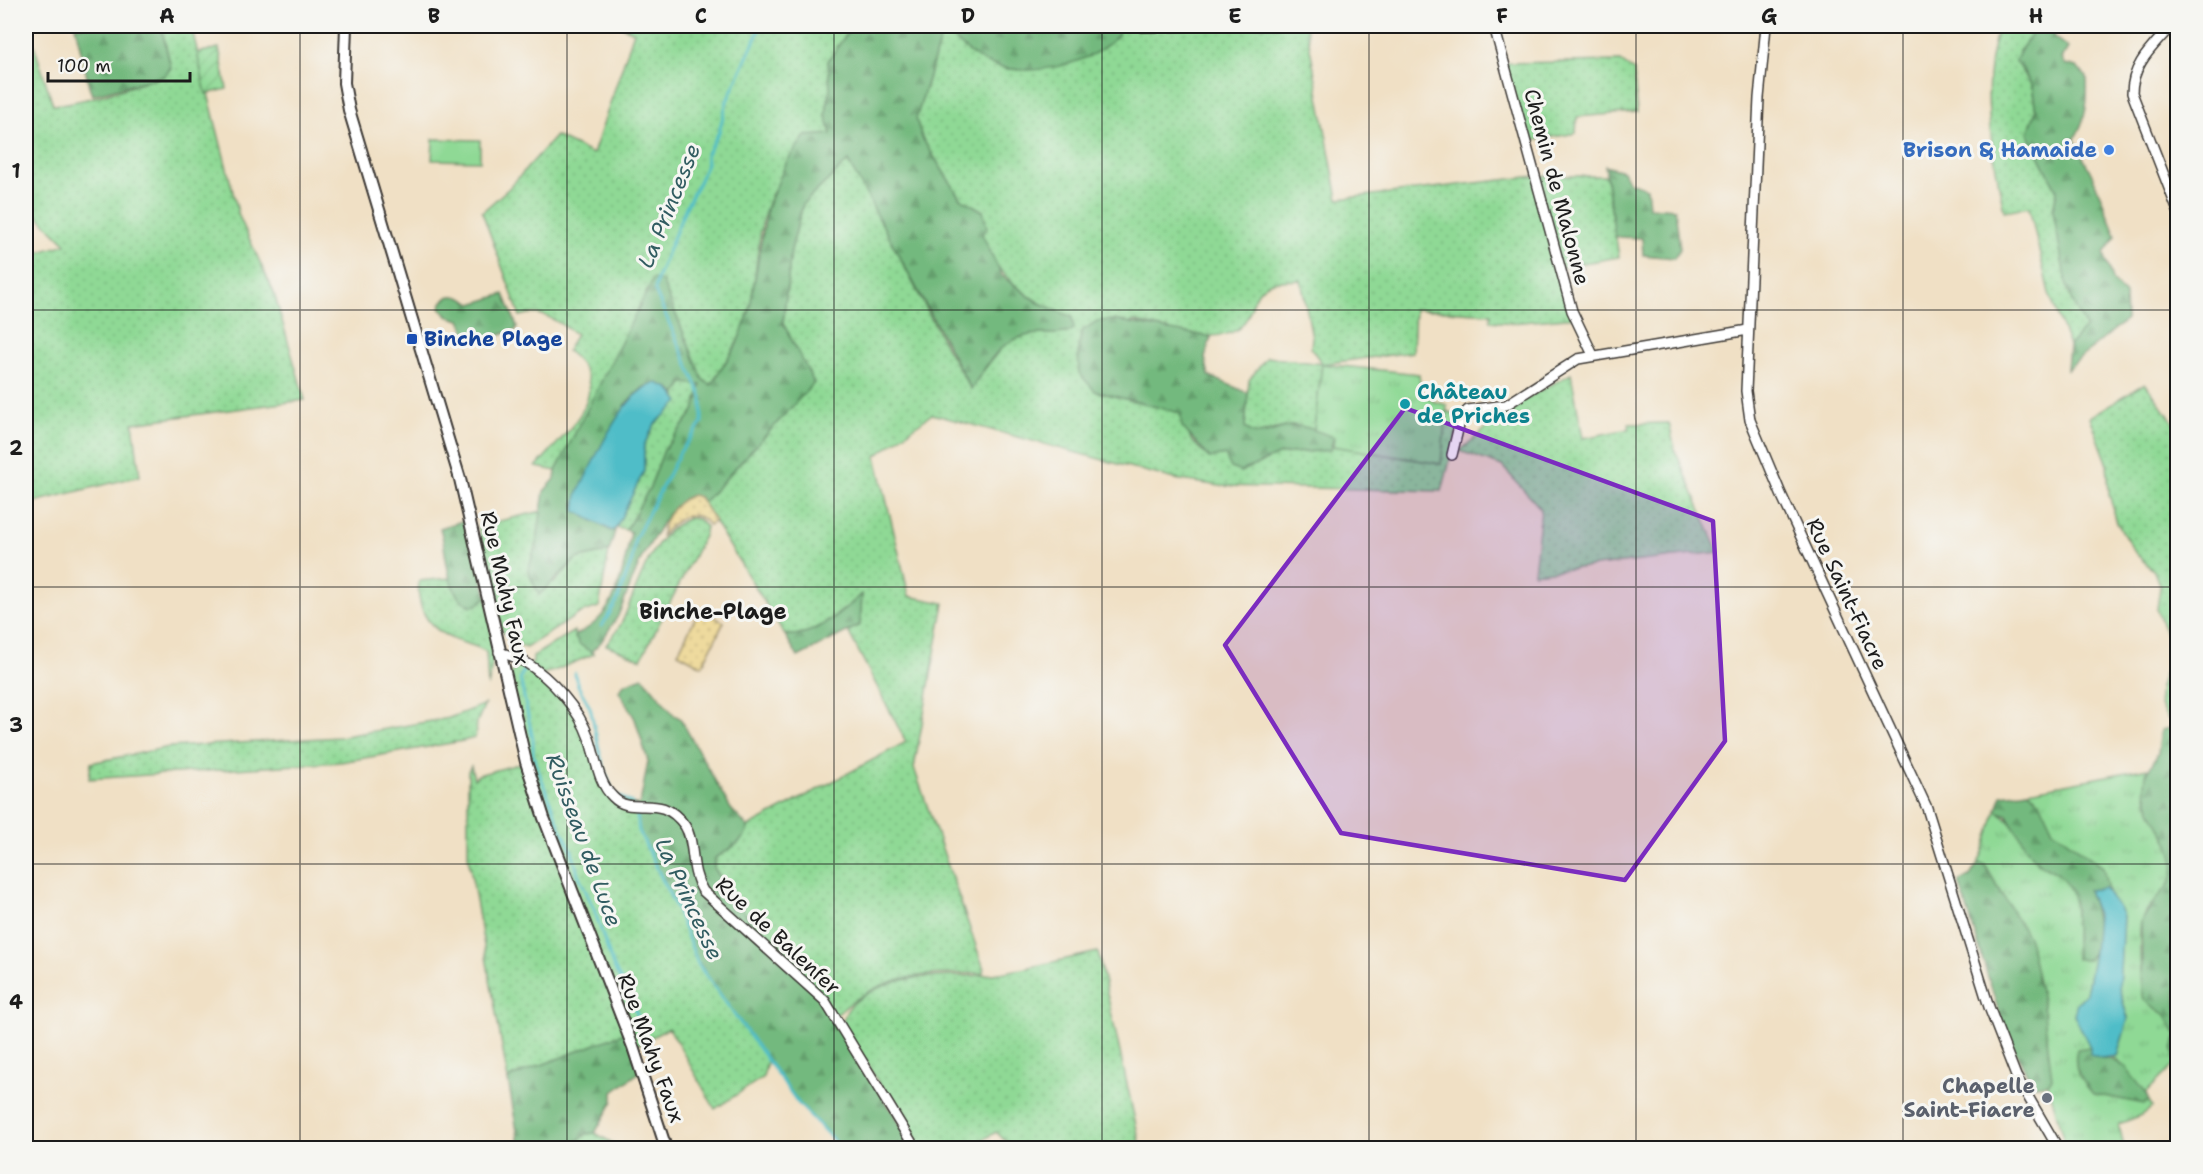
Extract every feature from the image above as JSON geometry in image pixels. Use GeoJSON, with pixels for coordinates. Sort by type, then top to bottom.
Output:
{"type":"FeatureCollection","features":[{"type":"Feature","properties":{"kind":"street","name":"Rue Mahy Faux"},"geometry":{"type":"LineString","coordinates":[[346,26],[344,83],[349,110],[460,479],[526,762],[544,818],[633,1047],[666,1149]]}},
{"type":"Feature","properties":{"kind":"street"},"geometry":{"type":"LineString","coordinates":[[1142,27],[1189,26]]}},
{"type":"Feature","properties":{"kind":"street","name":"Chemin de Malonne"},"geometry":{"type":"LineString","coordinates":[[1494,26],[1572,311],[1593,355]]}},
{"type":"Feature","properties":{"kind":"street","name":"Rue Saint-Fiacre"},"geometry":{"type":"LineString","coordinates":[[1766,26],[1759,98],[1748,330],[1747,404],[1756,437],[1927,808],[1989,1007],[2016,1076],[2058,1149]]}},
{"type":"Feature","properties":{"kind":"street"},"geometry":{"type":"LineString","coordinates":[[2170,26],[2140,62],[2132,80],[2132,93],[2178,211]]}},
{"type":"Feature","properties":{"kind":"street"},"geometry":{"type":"LineString","coordinates":[[1452,455],[1461,417],[1468,410],[1506,405],[1578,359],[1748,330]]}},
{"type":"Feature","properties":{"kind":"street","name":"Rue de Balenfer"},"geometry":{"type":"LineString","coordinates":[[499,652],[530,666],[573,708],[588,735],[606,789],[620,803],[658,805],[679,818],[689,835],[693,869],[703,891],[825,1001],[915,1149]]}},
{"type":"Feature","properties":{"kind":"highlighted area"},"geometry":{"type":"Polygon","coordinates":[[[1405,408],[1713,521],[1725,741],[1625,880],[1341,833],[1225,645],[1405,408]]]}},
{"type":"Feature","properties":{"kind":"green space"},"geometry":{"type":"Polygon","coordinates":[[[26,26],[28,26],[53,105],[95,97],[164,76],[169,59],[161,26],[191,26],[239,216],[274,293],[305,400],[133,423],[140,476],[26,504],[26,256],[66,244],[26,204],[26,26]]]}},
{"type":"Feature","properties":{"kind":"green space"},"geometry":{"type":"Polygon","coordinates":[[[75,26],[161,26],[171,68],[164,76],[93,95],[75,26]]]}},
{"type":"Feature","properties":{"kind":"green space"},"geometry":{"type":"Polygon","coordinates":[[[621,26],[852,26],[828,61],[830,89],[826,114],[831,135],[789,172],[770,198],[761,229],[752,296],[746,321],[738,340],[711,385],[703,380],[662,281],[556,471],[536,467],[572,426],[588,396],[588,381],[582,366],[567,351],[576,334],[542,315],[520,316],[482,212],[509,188],[556,136],[593,154],[634,32],[621,26]]]}},
{"type":"Feature","properties":{"kind":"green space"},"geometry":{"type":"Polygon","coordinates":[[[852,26],[944,26],[916,119],[922,138],[960,198],[983,211],[987,228],[982,234],[1002,276],[1037,302],[1072,317],[1074,329],[1063,333],[1028,335],[1007,344],[992,358],[971,389],[848,161],[803,204],[791,250],[783,323],[814,383],[703,503],[699,497],[663,522],[641,559],[618,616],[601,642],[591,652],[579,644],[575,635],[601,617],[616,592],[631,532],[626,530],[650,487],[664,450],[694,411],[701,385],[683,383],[676,395],[669,388],[657,383],[644,387],[627,402],[574,504],[576,511],[611,531],[616,528],[609,551],[576,559],[539,595],[528,571],[537,541],[544,491],[555,479],[556,471],[653,279],[662,281],[703,380],[711,385],[736,346],[749,313],[767,208],[787,161],[805,136],[831,134],[826,114],[830,89],[828,61],[852,26]]]}},
{"type":"Feature","properties":{"kind":"green space"},"geometry":{"type":"Polygon","coordinates":[[[944,26],[990,64],[1007,69],[1025,69],[1118,35],[1118,30],[1189,26],[1306,26],[1338,199],[1536,176],[1606,176],[1619,257],[1561,267],[1576,317],[1512,323],[1490,321],[1491,314],[1415,309],[1413,352],[1322,364],[1311,348],[1312,337],[1301,280],[1273,282],[1260,290],[1243,324],[1228,334],[1202,336],[1187,334],[1133,321],[1095,391],[1180,413],[1191,440],[1209,458],[1226,455],[1240,472],[1280,454],[1330,450],[1333,446],[1440,464],[1447,411],[1461,417],[1442,491],[1220,486],[1174,479],[932,414],[876,456],[909,596],[944,603],[914,768],[984,969],[983,973],[940,974],[904,978],[887,983],[853,1001],[835,1016],[771,951],[714,868],[715,858],[740,841],[748,827],[906,742],[848,631],[860,625],[862,595],[826,623],[796,635],[785,635],[703,503],[814,383],[783,323],[791,250],[803,204],[849,160],[946,347],[970,388],[1005,343],[1023,335],[1068,333],[1072,317],[1030,297],[1017,287],[995,263],[982,235],[983,211],[960,198],[922,138],[916,119],[944,26]]]}},
{"type":"Feature","properties":{"kind":"green space"},"geometry":{"type":"Polygon","coordinates":[[[946,26],[1118,26],[1118,35],[1092,55],[1058,66],[1023,70],[990,64],[979,59],[955,40],[946,26]]]}},
{"type":"Feature","properties":{"kind":"green space"},"geometry":{"type":"Polygon","coordinates":[[[1999,26],[2036,26],[2031,37],[2019,51],[2022,72],[2032,85],[2036,111],[2028,133],[2057,191],[2053,210],[2071,299],[2086,327],[2069,346],[2049,293],[2029,207],[2004,211],[1995,165],[1988,95],[1989,72],[1999,26]]]}},
{"type":"Feature","properties":{"kind":"green space"},"geometry":{"type":"Polygon","coordinates":[[[2036,26],[2055,26],[2054,37],[2068,48],[2062,58],[2065,64],[2076,67],[2087,77],[2086,109],[2082,124],[2074,139],[2093,177],[2116,236],[2104,253],[2112,280],[2125,295],[2126,320],[2067,369],[2069,346],[2086,327],[2071,299],[2065,278],[2053,210],[2057,191],[2028,133],[2036,111],[2032,85],[2016,61],[2036,26]]]}},
{"type":"Feature","properties":{"kind":"green space"},"geometry":{"type":"Polygon","coordinates":[[[219,48],[227,89],[206,94],[197,53],[219,48]]]}},
{"type":"Feature","properties":{"kind":"green space"},"geometry":{"type":"Polygon","coordinates":[[[1621,61],[1634,71],[1637,112],[1577,117],[1576,133],[1526,142],[1505,63],[1621,61]]]}},
{"type":"Feature","properties":{"kind":"green space"},"geometry":{"type":"Polygon","coordinates":[[[433,139],[480,140],[480,161],[432,160],[433,139]]]}},
{"type":"Feature","properties":{"kind":"green space"},"geometry":{"type":"Polygon","coordinates":[[[1605,166],[1623,171],[1629,182],[1647,188],[1649,207],[1675,209],[1680,249],[1674,258],[1643,255],[1642,238],[1615,237],[1605,166]]]}},
{"type":"Feature","properties":{"kind":"green space"},"geometry":{"type":"Polygon","coordinates":[[[504,294],[517,326],[516,330],[491,337],[467,336],[460,320],[447,316],[440,307],[450,296],[463,298],[472,304],[504,294]]]}},
{"type":"Feature","properties":{"kind":"green space"},"geometry":{"type":"Polygon","coordinates":[[[1114,320],[1211,337],[1205,358],[1209,376],[1248,393],[1245,427],[1257,433],[1289,426],[1311,428],[1334,437],[1330,450],[1280,454],[1240,472],[1231,468],[1225,455],[1210,458],[1182,427],[1180,413],[1095,391],[1079,373],[1078,349],[1082,331],[1097,321],[1114,320]]]}},
{"type":"Feature","properties":{"kind":"green space"},"geometry":{"type":"Polygon","coordinates":[[[1267,357],[1322,364],[1314,430],[1294,425],[1254,434],[1245,427],[1249,380],[1267,357]]]}},
{"type":"Feature","properties":{"kind":"green space"},"geometry":{"type":"Polygon","coordinates":[[[1322,364],[1419,374],[1421,390],[1433,401],[1447,405],[1441,464],[1333,446],[1334,437],[1314,430],[1322,364]]]}},
{"type":"Feature","properties":{"kind":"green space"},"geometry":{"type":"Polygon","coordinates":[[[1571,374],[1583,438],[1629,429],[1629,424],[1669,423],[1675,450],[1719,552],[1534,573],[1541,509],[1502,466],[1460,451],[1512,406],[1571,374]]]}},
{"type":"Feature","properties":{"kind":"green space"},"geometry":{"type":"Polygon","coordinates":[[[683,383],[702,384],[694,411],[664,450],[650,487],[626,530],[616,528],[644,471],[644,445],[655,424],[678,402],[676,395],[683,383]]]}},
{"type":"Feature","properties":{"kind":"green space"},"geometry":{"type":"Polygon","coordinates":[[[2145,383],[2177,427],[2177,728],[2165,714],[2159,698],[2162,680],[2175,646],[2164,630],[2157,609],[2160,587],[2154,571],[2136,554],[2117,523],[2109,494],[2107,462],[2090,417],[2145,383]]]}},
{"type":"Feature","properties":{"kind":"green space"},"geometry":{"type":"Polygon","coordinates":[[[542,511],[537,541],[528,571],[554,583],[576,559],[609,551],[599,607],[580,613],[526,648],[510,640],[502,631],[478,526],[542,511]]]}},
{"type":"Feature","properties":{"kind":"green space"},"geometry":{"type":"Polygon","coordinates":[[[690,518],[698,519],[706,527],[704,536],[641,659],[606,645],[622,622],[655,548],[676,525],[690,518]]]}},
{"type":"Feature","properties":{"kind":"green space"},"geometry":{"type":"Polygon","coordinates":[[[462,521],[469,526],[487,596],[477,605],[471,606],[462,601],[451,583],[440,528],[462,521]]]}},
{"type":"Feature","properties":{"kind":"green space"},"geometry":{"type":"Polygon","coordinates":[[[450,578],[458,597],[487,596],[494,654],[488,687],[486,652],[455,640],[438,630],[431,624],[422,609],[419,581],[450,578]]]}},
{"type":"Feature","properties":{"kind":"green space"},"geometry":{"type":"Polygon","coordinates":[[[862,594],[860,625],[798,657],[785,635],[806,633],[817,628],[836,616],[862,594]]]}},
{"type":"Feature","properties":{"kind":"green space"},"geometry":{"type":"Polygon","coordinates":[[[574,631],[575,638],[594,654],[541,674],[573,708],[609,794],[635,805],[639,831],[678,912],[698,964],[768,1058],[763,1077],[715,1109],[669,1028],[633,1047],[620,1036],[513,1076],[508,1080],[468,856],[468,771],[471,766],[474,779],[478,775],[526,762],[510,674],[519,667],[533,663],[533,656],[574,631]]]}},
{"type":"Feature","properties":{"kind":"green space"},"geometry":{"type":"Polygon","coordinates":[[[643,677],[674,715],[680,718],[731,809],[748,827],[740,841],[715,858],[714,868],[771,951],[819,995],[915,1148],[841,1148],[799,1104],[698,964],[678,912],[639,831],[635,805],[640,804],[648,761],[635,719],[619,691],[624,684],[643,677]]]}},
{"type":"Feature","properties":{"kind":"green space"},"geometry":{"type":"Polygon","coordinates":[[[485,704],[477,722],[475,738],[463,741],[341,762],[89,779],[91,763],[169,747],[339,737],[449,718],[485,704]]]}},
{"type":"Feature","properties":{"kind":"green space"},"geometry":{"type":"Polygon","coordinates":[[[2178,728],[2177,1070],[2166,1015],[2144,1000],[2139,979],[2142,965],[2141,922],[2160,892],[2170,883],[2173,871],[2166,837],[2153,819],[2143,781],[2158,753],[2161,730],[2178,728]]]}},
{"type":"Feature","properties":{"kind":"green space"},"geometry":{"type":"Polygon","coordinates":[[[2148,768],[2145,783],[2146,797],[2169,845],[2173,858],[2173,872],[2168,885],[2148,909],[2141,922],[2142,984],[2144,1000],[2166,1015],[2177,1036],[2173,1049],[2175,1064],[2146,1093],[2125,1067],[2112,1057],[2117,1056],[2128,1018],[2119,988],[2123,916],[2116,903],[2110,900],[2103,867],[2053,830],[2040,802],[2029,791],[2148,768]]]}},
{"type":"Feature","properties":{"kind":"green space"},"geometry":{"type":"Polygon","coordinates":[[[2029,791],[2040,801],[2053,830],[2103,867],[2110,900],[2088,890],[2097,925],[2097,935],[2093,952],[2088,959],[2076,959],[2075,909],[2058,874],[2033,860],[2007,815],[1996,811],[2002,795],[2029,791]]]}},
{"type":"Feature","properties":{"kind":"green space"},"geometry":{"type":"Polygon","coordinates":[[[1996,811],[2012,824],[2035,860],[2059,875],[2066,883],[2074,903],[2076,959],[2088,959],[2094,953],[2086,994],[2077,1003],[2090,1047],[2077,1049],[2076,1068],[2081,1078],[2093,1094],[2144,1104],[2149,1101],[2153,1107],[2142,1115],[2119,1124],[2124,1148],[2066,1148],[2048,1084],[2052,1078],[2043,1005],[2029,939],[1985,865],[1978,863],[1996,811]]]}},
{"type":"Feature","properties":{"kind":"green space"},"geometry":{"type":"Polygon","coordinates":[[[1978,863],[1985,865],[2029,939],[2043,1005],[2052,1078],[2048,1084],[2033,1085],[2004,1029],[1959,882],[1970,876],[1978,863]]]}},
{"type":"Feature","properties":{"kind":"green space"},"geometry":{"type":"Polygon","coordinates":[[[1098,952],[1141,1148],[1013,1148],[996,1132],[970,1148],[919,1148],[843,1025],[844,1017],[850,1007],[875,989],[908,979],[993,974],[1098,952]]]}},
{"type":"Feature","properties":{"kind":"green space"},"geometry":{"type":"Polygon","coordinates":[[[627,1032],[641,1071],[613,1092],[613,1101],[595,1133],[586,1134],[576,1142],[575,1148],[520,1148],[508,1080],[513,1076],[627,1032]]]}},
{"type":"Feature","properties":{"kind":"green space"},"geometry":{"type":"Polygon","coordinates":[[[2090,1047],[2101,1058],[2124,1066],[2142,1086],[2149,1101],[2144,1104],[2093,1094],[2076,1067],[2077,1048],[2090,1047]]]}},
{"type":"Feature","properties":{"kind":"green space"},"geometry":{"type":"Polygon","coordinates":[[[595,1133],[616,1145],[617,1148],[576,1148],[576,1142],[586,1134],[595,1133]]]}},
{"type":"Feature","properties":{"kind":"sand"},"geometry":{"type":"Polygon","coordinates":[[[692,495],[699,497],[715,521],[709,525],[703,519],[690,516],[677,521],[661,537],[664,523],[671,512],[680,502],[692,495]]]}},
{"type":"Feature","properties":{"kind":"sand"},"geometry":{"type":"Polygon","coordinates":[[[700,608],[724,622],[702,666],[678,653],[700,608]]]}},
{"type":"Feature","properties":{"kind":"water"},"geometry":{"type":"Polygon","coordinates":[[[657,383],[669,388],[679,402],[655,424],[644,445],[644,471],[616,528],[612,531],[575,511],[577,494],[610,429],[621,413],[644,388],[657,383]]]}},
{"type":"Feature","properties":{"kind":"water"},"geometry":{"type":"Polygon","coordinates":[[[2105,888],[2123,916],[2119,988],[2128,1019],[2117,1056],[2101,1058],[2090,1054],[2090,1047],[2074,1015],[2077,1003],[2086,994],[2094,953],[2097,915],[2088,890],[2105,888]]]}},
{"type":"Feature","properties":{"kind":"waterway","name":"La Princesse"},"geometry":{"type":"LineString","coordinates":[[602,626],[617,601],[632,560],[635,539],[680,452],[702,423],[702,397],[655,291],[657,279],[685,209],[707,163],[706,155],[719,132],[727,101],[761,26]]}},
{"type":"Feature","properties":{"kind":"waterway","name":"Ruisseau de Luce"},"geometry":{"type":"LineString","coordinates":[[524,670],[520,678],[533,740],[533,755],[561,829],[572,851],[578,874],[594,909],[612,963],[638,1016]]}},
{"type":"Feature","properties":{"kind":"waterway","name":"La Princesse"},"geometry":{"type":"LineString","coordinates":[[575,673],[577,684],[591,711],[601,759],[611,788]]}},
{"type":"Feature","properties":{"kind":"waterway","name":"La Princesse"},"geometry":{"type":"LineString","coordinates":[[617,795],[632,803]]}},
{"type":"Feature","properties":{"kind":"waterway","name":"La Princesse"},"geometry":{"type":"LineString","coordinates":[[636,808],[639,831],[678,912],[698,964],[799,1104],[841,1148]]}},
{"type":"Feature","properties":{"kind":"place","name":"Brison & Hamaide"},"geometry":{"type":"Point","coordinates":[2109,150]}},
{"type":"Feature","properties":{"kind":"place","name":"Binche Plage"},"geometry":{"type":"Point","coordinates":[412,339]}},
{"type":"Feature","properties":{"kind":"place","name":"Château de Priches"},"geometry":{"type":"Point","coordinates":[1405,404]}},
{"type":"Feature","properties":{"kind":"place","name":"Chapelle Saint-Fiacre"},"geometry":{"type":"Point","coordinates":[2047,1098]}},
{"type":"Feature","properties":{"kind":"district","name":"Binche-Plage"},"geometry":{"type":"Point","coordinates":[713,611]}}]}
